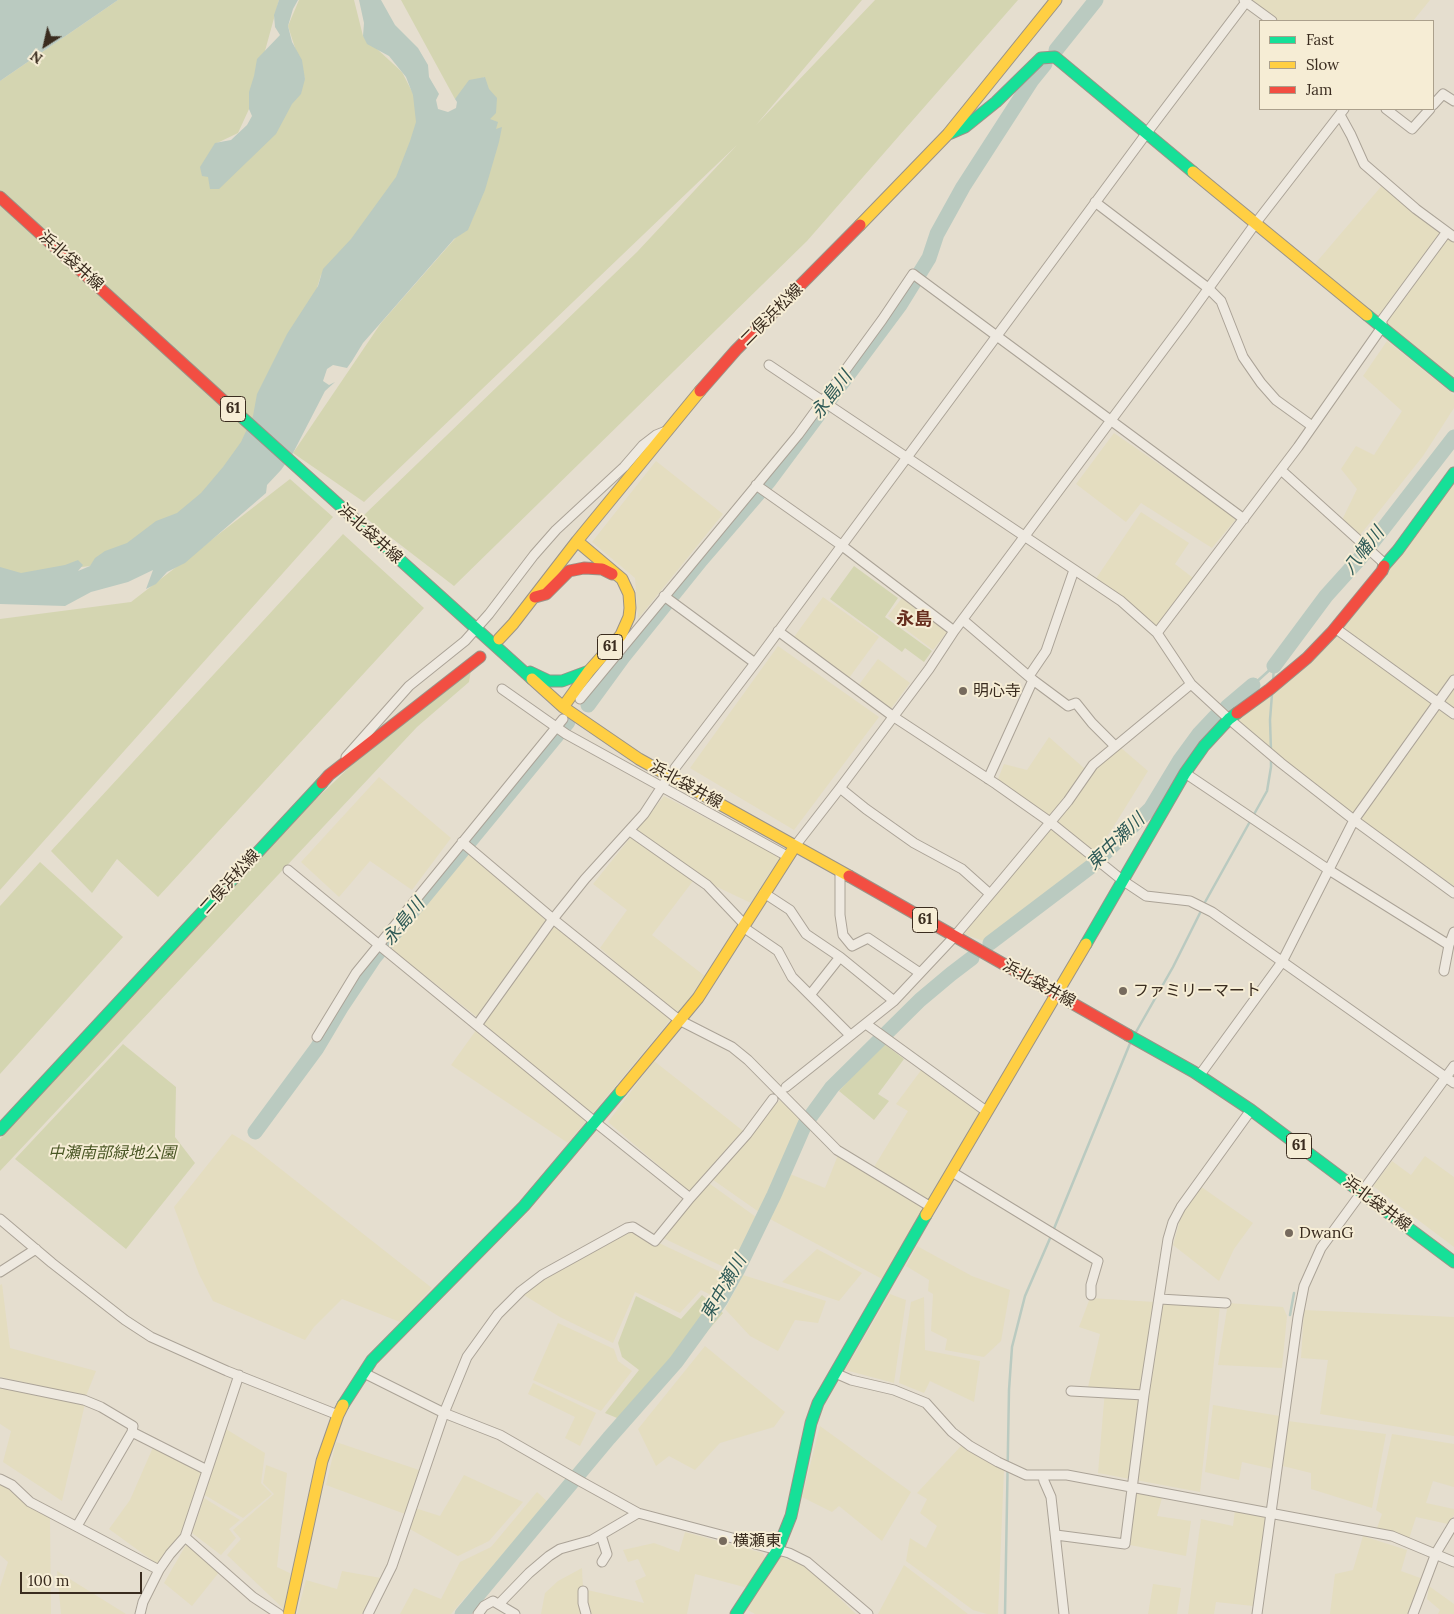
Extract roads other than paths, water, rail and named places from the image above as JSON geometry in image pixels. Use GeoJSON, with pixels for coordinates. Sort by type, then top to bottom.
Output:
{"type":"FeatureCollection","features":[{"type":"Feature","properties":{"kind":"main road","name":"二俣浜松線"},"geometry":{"type":"LineString","coordinates":[[498,639],[535,597],[577,541],[666,431],[736,350],[948,134],[1056,0]]}},
{"type":"Feature","properties":{"kind":"main road"},"geometry":{"type":"LineString","coordinates":[[948,134],[965,127],[996,102],[1041,58],[1047,56],[1055,57],[1255,224],[1454,386]]}},
{"type":"Feature","properties":{"kind":"main road","name":"浜北袋井線"},"geometry":{"type":"LineString","coordinates":[[0,196],[504,655],[563,713],[639,759],[1057,993],[1199,1076],[1251,1110],[1454,1262]]}},
{"type":"Feature","properties":{"kind":"main road"},"geometry":{"type":"LineString","coordinates":[[736,1614],[776,1551],[791,1516],[816,1410],[835,1373],[986,1111],[1185,773],[1204,746],[1229,719],[1274,686],[1307,658],[1335,628],[1382,571],[1385,564],[1398,550],[1454,473]]}},
{"type":"Feature","properties":{"kind":"main road"},"geometry":{"type":"LineString","coordinates":[[577,541],[622,579]]}},
{"type":"Feature","properties":{"kind":"main road"},"geometry":{"type":"LineString","coordinates":[[535,597],[546,594],[569,571],[584,568],[602,569],[622,579]]}},
{"type":"Feature","properties":{"kind":"main road","name":"61"},"geometry":{"type":"LineString","coordinates":[[563,713],[588,671],[621,635],[630,617],[629,594],[622,579]]}},
{"type":"Feature","properties":{"kind":"main road"},"geometry":{"type":"LineString","coordinates":[[504,655],[531,673],[549,681],[562,681],[588,671]]}},
{"type":"Feature","properties":{"kind":"main road","name":"二俣浜松線"},"geometry":{"type":"LineString","coordinates":[[0,1130],[232,881],[295,810],[338,767],[480,658]]}},
{"type":"Feature","properties":{"kind":"main road"},"geometry":{"type":"LineString","coordinates":[[289,1614],[322,1461],[338,1415],[349,1394],[372,1360],[524,1206],[698,998],[795,846]]}},
{"type":"Feature","properties":{"kind":"street"},"geometry":{"type":"LineString","coordinates":[[674,768],[755,663],[840,545],[1245,1],[1271,20]]}},
{"type":"Feature","properties":{"kind":"street"},"geometry":{"type":"LineString","coordinates":[[1434,104],[1443,94],[1454,101]]}},
{"type":"Feature","properties":{"kind":"street"},"geometry":{"type":"LineString","coordinates":[[1387,110],[1412,129],[1429,110]]}},
{"type":"Feature","properties":{"kind":"street"},"geometry":{"type":"LineString","coordinates":[[795,846],[894,717],[954,631],[1255,224],[1342,112]]}},
{"type":"Feature","properties":{"kind":"street"},"geometry":{"type":"LineString","coordinates":[[1158,633],[1281,470],[1382,327],[1382,320],[1450,235],[1416,210],[1364,164],[1342,112]]}},
{"type":"Feature","properties":{"kind":"street"},"geometry":{"type":"LineString","coordinates":[[1095,202],[1208,288],[1221,302],[1243,357],[1261,384],[1276,400],[1312,426]]}},
{"type":"Feature","properties":{"kind":"street"},"geometry":{"type":"LineString","coordinates":[[580,699],[667,598],[756,485],[825,402],[882,320],[917,277],[1244,519]]}},
{"type":"Feature","properties":{"kind":"street"},"geometry":{"type":"LineString","coordinates":[[769,365],[1121,601],[1158,633],[1192,684],[1229,719],[1276,759],[1354,820],[1454,893]]}},
{"type":"Feature","properties":{"kind":"street"},"geometry":{"type":"LineString","coordinates":[[338,767],[364,735],[409,686],[466,641],[470,625],[489,614],[534,554],[556,530],[624,468],[643,445],[656,435],[666,431]]}},
{"type":"Feature","properties":{"kind":"street"},"geometry":{"type":"LineString","coordinates":[[1281,470],[1385,564]]}},
{"type":"Feature","properties":{"kind":"street"},"geometry":{"type":"LineString","coordinates":[[756,485],[840,545],[954,631]]}},
{"type":"Feature","properties":{"kind":"street"},"geometry":{"type":"LineString","coordinates":[[988,778],[1031,678],[1046,651],[1074,570]]}},
{"type":"Feature","properties":{"kind":"street"},"geometry":{"type":"LineString","coordinates":[[667,598],[755,663]]}},
{"type":"Feature","properties":{"kind":"street"},"geometry":{"type":"LineString","coordinates":[[963,620],[1031,678],[1068,706],[1076,703],[1092,723],[1115,746]]}},
{"type":"Feature","properties":{"kind":"street"},"geometry":{"type":"LineString","coordinates":[[1335,628],[1454,714]]}},
{"type":"Feature","properties":{"kind":"street"},"geometry":{"type":"LineString","coordinates":[[778,631],[894,717],[988,778],[1050,822],[1122,880],[1146,896],[1190,901],[1208,910],[1454,1083]]}},
{"type":"Feature","properties":{"kind":"street"},"geometry":{"type":"LineString","coordinates":[[1199,1076],[1282,962],[1354,820],[1454,680]]}},
{"type":"Feature","properties":{"kind":"street"},"geometry":{"type":"LineString","coordinates":[[786,1088],[894,1001],[954,937],[1068,801],[1093,765],[1192,684]]}},
{"type":"Feature","properties":{"kind":"street"},"geometry":{"type":"LineString","coordinates":[[502,689],[566,734],[663,784],[787,856]]}},
{"type":"Feature","properties":{"kind":"street"},"geometry":{"type":"LineString","coordinates":[[317,1037],[356,973],[381,946],[434,878],[464,845],[556,727],[563,713]]}},
{"type":"Feature","properties":{"kind":"street"},"geometry":{"type":"LineString","coordinates":[[1185,773],[1328,870],[1449,945]]}},
{"type":"Feature","properties":{"kind":"street"},"geometry":{"type":"LineString","coordinates":[[477,1025],[553,919],[585,879],[644,814],[663,784]]}},
{"type":"Feature","properties":{"kind":"street"},"geometry":{"type":"LineString","coordinates":[[840,788],[914,843],[962,869],[990,894]]}},
{"type":"Feature","properties":{"kind":"street"},"geometry":{"type":"LineString","coordinates":[[630,831],[707,885],[743,926],[778,951],[792,977],[850,1035]]}},
{"type":"Feature","properties":{"kind":"street"},"geometry":{"type":"LineString","coordinates":[[464,845],[680,1020],[732,1047],[748,1060],[837,1150],[931,1207]]}},
{"type":"Feature","properties":{"kind":"street"},"geometry":{"type":"LineString","coordinates":[[288,870],[690,1198]]}},
{"type":"Feature","properties":{"kind":"street"},"geometry":{"type":"LineString","coordinates":[[840,872],[842,935],[852,946],[868,938],[920,973]]}},
{"type":"Feature","properties":{"kind":"street"},"geometry":{"type":"LineString","coordinates":[[764,893],[790,910],[806,934],[840,957],[894,1001]]}},
{"type":"Feature","properties":{"kind":"street"},"geometry":{"type":"LineString","coordinates":[[1444,971],[1449,945],[1454,932]]}},
{"type":"Feature","properties":{"kind":"street"},"geometry":{"type":"LineString","coordinates":[[810,995],[840,957]]}},
{"type":"Feature","properties":{"kind":"street"},"geometry":{"type":"LineString","coordinates":[[866,1024],[986,1111]]}},
{"type":"Feature","properties":{"kind":"street"},"geometry":{"type":"LineString","coordinates":[[1256,1614],[1304,1286],[1321,1248],[1454,1066]]}},
{"type":"Feature","properties":{"kind":"street"},"geometry":{"type":"LineString","coordinates":[[368,1614],[392,1566],[444,1413],[466,1357],[498,1314],[521,1291],[542,1275],[627,1228],[633,1227],[655,1241],[747,1134],[773,1100]]}},
{"type":"Feature","properties":{"kind":"street"},"geometry":{"type":"LineString","coordinates":[[1056,1535],[1125,1544],[1144,1396],[1168,1239],[1173,1222],[1181,1207],[1251,1110]]}},
{"type":"Feature","properties":{"kind":"street"},"geometry":{"type":"LineString","coordinates":[[952,1172],[1098,1261],[1091,1285],[1091,1295]]}},
{"type":"Feature","properties":{"kind":"street"},"geometry":{"type":"LineString","coordinates":[[0,1219],[125,1320],[151,1338],[338,1415]]}},
{"type":"Feature","properties":{"kind":"street"},"geometry":{"type":"LineString","coordinates":[[0,1272],[36,1249]]}},
{"type":"Feature","properties":{"kind":"street"},"geometry":{"type":"LineString","coordinates":[[1160,1300],[1226,1303]]}},
{"type":"Feature","properties":{"kind":"street"},"geometry":{"type":"LineString","coordinates":[[364,1373],[444,1413],[500,1435],[638,1512],[789,1554],[807,1562],[868,1614]]}},
{"type":"Feature","properties":{"kind":"street"},"geometry":{"type":"LineString","coordinates":[[835,1373],[851,1380],[894,1390],[926,1403],[952,1432],[970,1446],[1026,1475],[1067,1475],[1392,1536],[1454,1562]]}},
{"type":"Feature","properties":{"kind":"street"},"geometry":{"type":"LineString","coordinates":[[140,1614],[143,1602],[159,1570],[185,1537],[239,1375]]}},
{"type":"Feature","properties":{"kind":"street"},"geometry":{"type":"LineString","coordinates":[[0,1383],[84,1400],[101,1407],[132,1426],[132,1432],[76,1526]]}},
{"type":"Feature","properties":{"kind":"street"},"geometry":{"type":"LineString","coordinates":[[1072,1391],[1144,1396]]}},
{"type":"Feature","properties":{"kind":"street"},"geometry":{"type":"LineString","coordinates":[[132,1432],[207,1470]]}},
{"type":"Feature","properties":{"kind":"street"},"geometry":{"type":"LineString","coordinates":[[1043,1476],[1051,1497],[1064,1614]]}},
{"type":"Feature","properties":{"kind":"street"},"geometry":{"type":"LineString","coordinates":[[0,1479],[12,1485],[30,1502],[159,1570]]}},
{"type":"Feature","properties":{"kind":"street"},"geometry":{"type":"LineString","coordinates":[[499,1604],[529,1573],[549,1556],[560,1549],[592,1540],[638,1512]]}},
{"type":"Feature","properties":{"kind":"street"},"geometry":{"type":"LineString","coordinates":[[1414,1614],[1436,1553],[1454,1523]]}},
{"type":"Feature","properties":{"kind":"street"},"geometry":{"type":"LineString","coordinates":[[602,1535],[607,1554],[602,1562]]}},
{"type":"Feature","properties":{"kind":"street"},"geometry":{"type":"LineString","coordinates":[[185,1537],[254,1597],[278,1614]]}},
{"type":"Feature","properties":{"kind":"street"},"geometry":{"type":"LineString","coordinates":[[583,1591],[586,1614]]}},
{"type":"Feature","properties":{"kind":"street"},"geometry":{"type":"LineString","coordinates":[[478,1614],[490,1602],[499,1604],[515,1614]]}},
{"type":"Feature","properties":{"kind":"waterway","name":"永島川"},"geometry":{"type":"LineString","coordinates":[[1056,50],[1096,0]]}},
{"type":"Feature","properties":{"kind":"waterway","name":"永島川"},"geometry":{"type":"LineString","coordinates":[[588,705],[623,657],[701,560],[769,481],[900,305],[929,258],[937,234],[963,187],[1032,80],[1045,64]]}},
{"type":"Feature","properties":{"kind":"waterway","name":"八幡川"},"geometry":{"type":"LineString","coordinates":[[1274,666],[1326,596],[1362,556],[1454,437]]}},
{"type":"Feature","properties":{"kind":"waterway"},"geometry":{"type":"LineString","coordinates":[[1253,685],[1274,666],[1273,681]]}},
{"type":"Feature","properties":{"kind":"waterway","name":"東中瀬川"},"geometry":{"type":"LineString","coordinates":[[1227,707],[1253,685]]}},
{"type":"Feature","properties":{"kind":"waterway"},"geometry":{"type":"LineString","coordinates":[[1271,751],[1270,720],[1272,694]]}},
{"type":"Feature","properties":{"kind":"waterway","name":"東中瀬川"},"geometry":{"type":"LineString","coordinates":[[990,943],[1093,865],[1151,808],[1180,760],[1199,734],[1216,716]]}},
{"type":"Feature","properties":{"kind":"waterway","name":"永島川"},"geometry":{"type":"LineString","coordinates":[[255,1132],[317,1048],[374,958],[568,722]]}},
{"type":"Feature","properties":{"kind":"waterway"},"geometry":{"type":"LineString","coordinates":[[1204,904],[1267,791],[1271,759]]}},
{"type":"Feature","properties":{"kind":"waterway"},"geometry":{"type":"LineString","coordinates":[[1136,1032],[1173,967],[1202,909]]}},
{"type":"Feature","properties":{"kind":"waterway","name":"東中瀬川"},"geometry":{"type":"LineString","coordinates":[[462,1614],[609,1438],[676,1362],[720,1301],[738,1269],[774,1195],[805,1124],[832,1087],[920,1000],[972,958]]}},
{"type":"Feature","properties":{"kind":"waterway"},"geometry":{"type":"LineString","coordinates":[[1053,1231],[1131,1041]]}},
{"type":"Feature","properties":{"kind":"waterway"},"geometry":{"type":"LineString","coordinates":[[1005,1614],[1009,1390],[1012,1347],[1025,1296],[1051,1236]]}},
{"type":"Feature","properties":{"kind":"waterway"},"geometry":{"type":"LineString","coordinates":[[1290,1315],[1294,1293]]}},
{"type":"Feature","properties":{"kind":"place","name":"明心寺"},"geometry":{"type":"Point","coordinates":[963,691]}},
{"type":"Feature","properties":{"kind":"place","name":"ファミリーマート"},"geometry":{"type":"Point","coordinates":[1123,991]}},
{"type":"Feature","properties":{"kind":"place","name":"DwanG"},"geometry":{"type":"Point","coordinates":[1289,1233]}},
{"type":"Feature","properties":{"kind":"place","name":"横瀬東"},"geometry":{"type":"Point","coordinates":[723,1541]}},
{"type":"Feature","properties":{"kind":"district","name":"永島"},"geometry":{"type":"Point","coordinates":[914,620]}},
{"type":"Feature","properties":{"kind":"park label","name":"中瀬南部緑地公園"},"geometry":{"type":"Point","coordinates":[112,1153]}}]}
